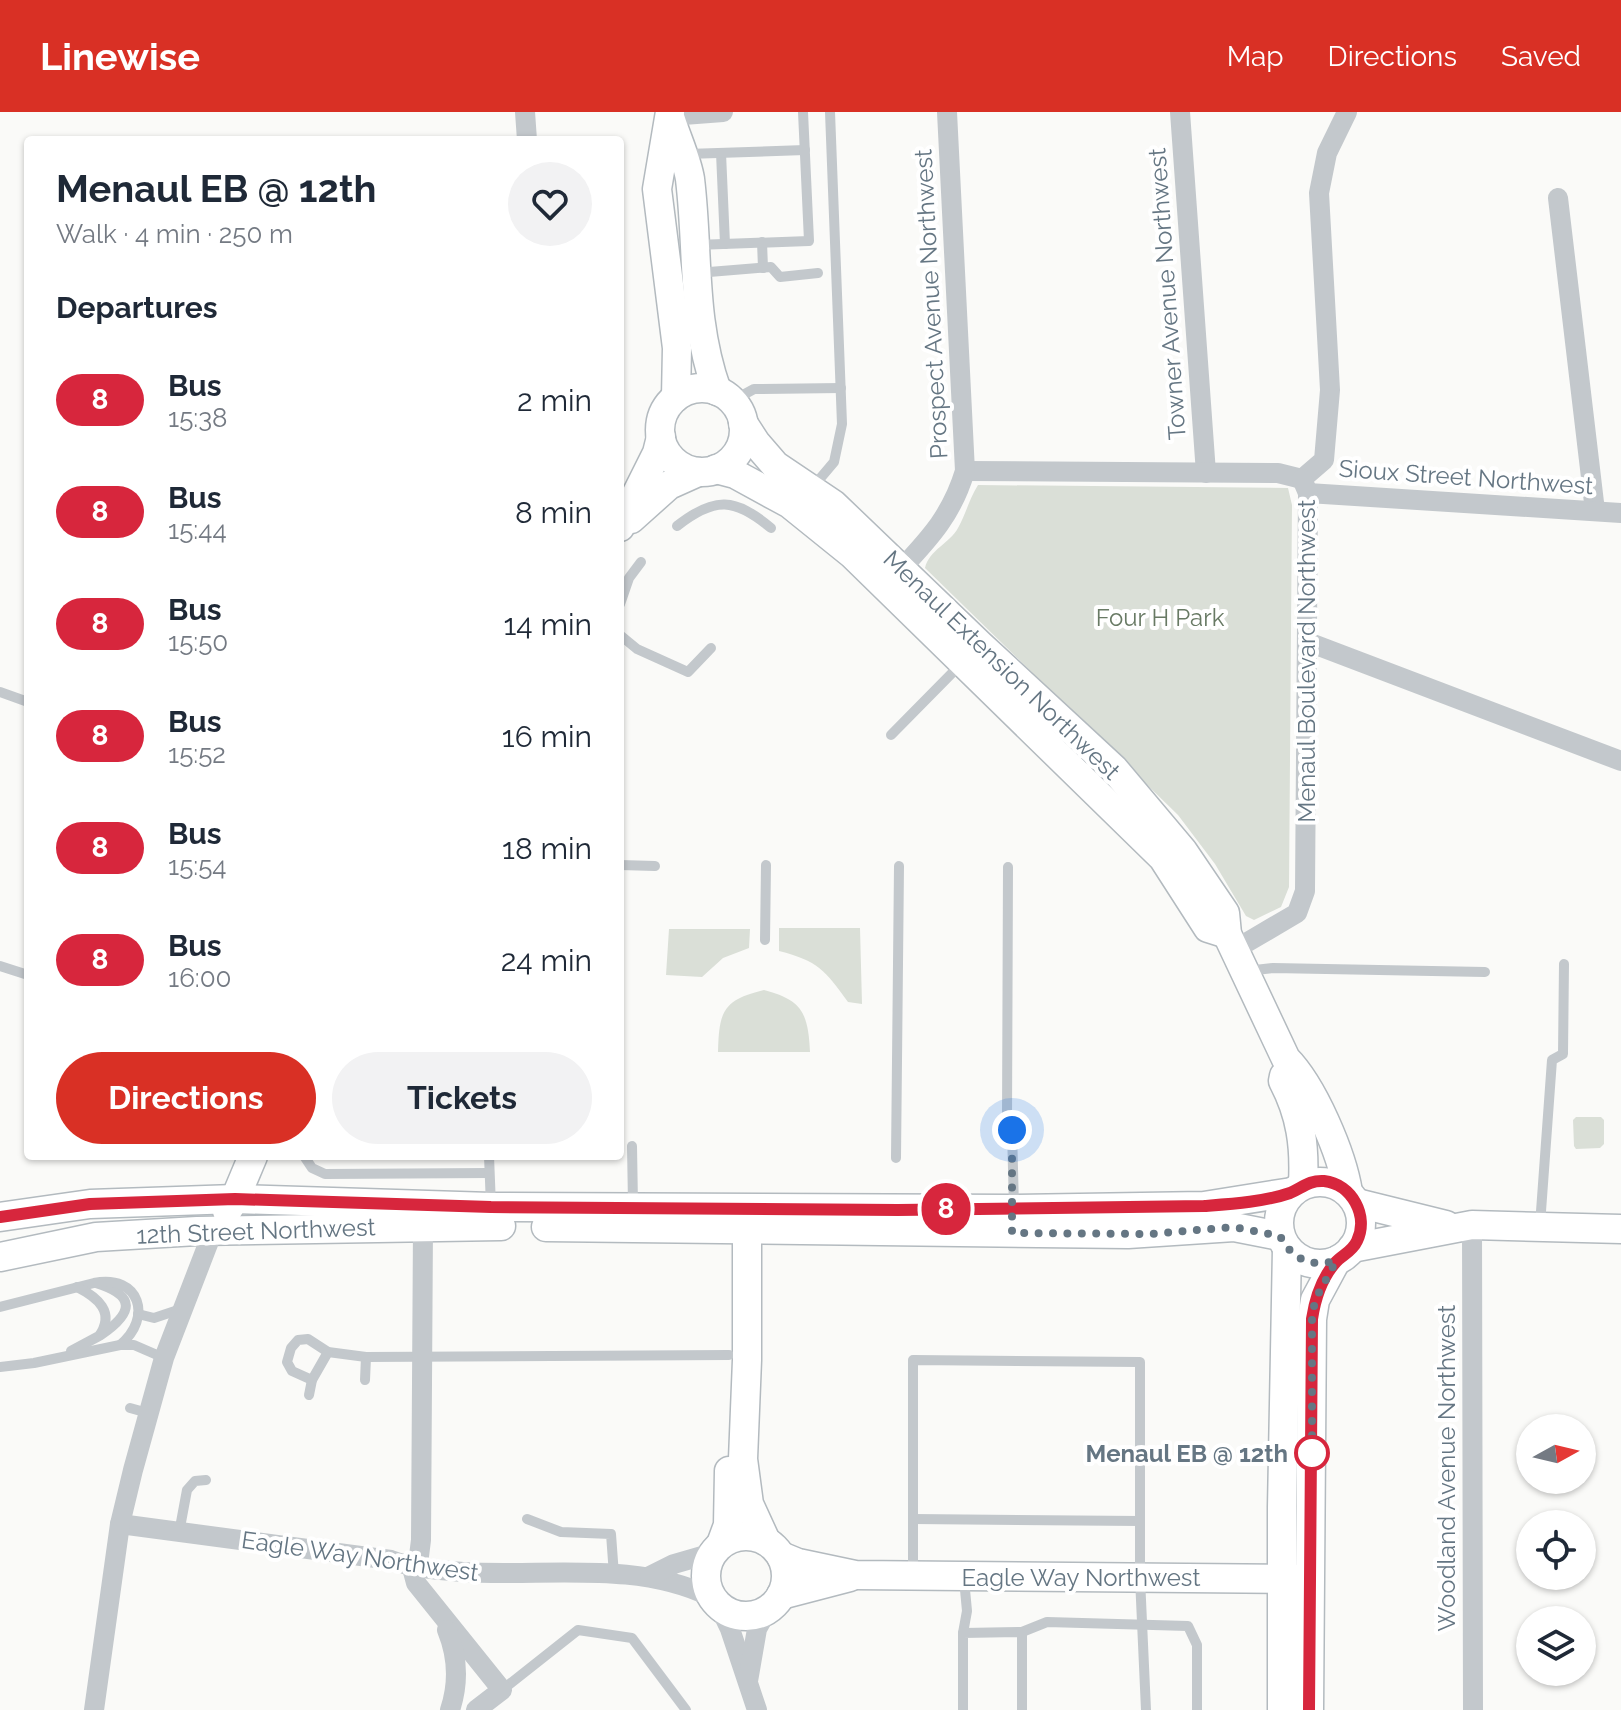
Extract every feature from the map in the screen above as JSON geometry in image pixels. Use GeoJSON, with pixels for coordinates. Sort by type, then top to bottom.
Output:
{"type":"FeatureCollection","features":[{"type":"Feature","properties":{"kind":"main road","name":"Menaul Extension Northwest"},"geometry":{"type":"LineString","coordinates":[[670,114],[690,176],[695,273],[706,359],[731,405],[775,465],[833,504],[901,569],[971,654]]}},
{"type":"Feature","properties":{"kind":"main road"},"geometry":{"type":"LineString","coordinates":[[670,114],[657,189],[677,348],[676,397]]}},
{"type":"Feature","properties":{"kind":"main road"},"geometry":{"type":"LineString","coordinates":[[624,519],[657,453],[663,415],[676,397],[696,388],[731,405],[743,438],[729,462],[669,485],[624,524]]}},
{"type":"Feature","properties":{"kind":"main road"},"geometry":{"type":"LineString","coordinates":[[661,437],[674,461],[685,468],[707,470]]}},
{"type":"Feature","properties":{"kind":"main road","name":"Menaul Extension Northwest"},"geometry":{"type":"LineString","coordinates":[[707,470],[735,474],[790,504],[1124,781],[1183,851],[1225,913],[1235,951],[1286,1059]]}},
{"type":"Feature","properties":{"kind":"main road"},"geometry":{"type":"LineString","coordinates":[[1286,1059],[1283,1081],[1293,1099],[1303,1142],[1298,1188],[1281,1209],[1278,1222],[1283,1242],[1295,1578],[1309,1710]]}},
{"type":"Feature","properties":{"kind":"main road"},"geometry":{"type":"LineString","coordinates":[[1282,1710],[1313,1411],[1312,1319],[1315,1300],[1361,1230],[1361,1217],[1339,1156],[1300,1072],[1286,1059]]}},
{"type":"Feature","properties":{"kind":"main road"},"geometry":{"type":"LineString","coordinates":[[213,1231],[235,1199],[251,1160]]}},
{"type":"Feature","properties":{"kind":"main road"},"geometry":{"type":"LineString","coordinates":[[1298,1188],[1324,1181],[1337,1185],[1352,1198],[1463,1226],[1621,1229]]}},
{"type":"Feature","properties":{"kind":"main road","name":"12th Street Northwest"},"geometry":{"type":"LineString","coordinates":[[0,1217],[90,1204],[235,1199],[492,1217],[737,1222],[1013,1221],[1232,1204],[1298,1188]]}},
{"type":"Feature","properties":{"kind":"main road","name":"12th Street Northwest"},"geometry":{"type":"LineString","coordinates":[[0,1257],[96,1237],[213,1231],[423,1227],[492,1217],[634,1207],[737,1222]]}},
{"type":"Feature","properties":{"kind":"main road","name":"12th Street Northwest"},"geometry":{"type":"LineString","coordinates":[[1013,1221],[1150,1234],[1234,1227],[1283,1242]]}},
{"type":"Feature","properties":{"kind":"main road"},"geometry":{"type":"LineString","coordinates":[[737,1222],[747,1360],[743,1459],[749,1504],[785,1569],[786,1582],[774,1603],[742,1616],[730,1613],[715,1602],[705,1575],[728,1525],[729,1355],[737,1222]]}},
{"type":"Feature","properties":{"kind":"main road"},"geometry":{"type":"LineString","coordinates":[[1283,1242],[1297,1257],[1309,1263],[1322,1264],[1344,1254],[1463,1226]]}},
{"type":"Feature","properties":{"kind":"main road"},"geometry":{"type":"LineString","coordinates":[[717,1549],[743,1536],[774,1548]]}},
{"type":"Feature","properties":{"kind":"main road","name":"Eagle Way Northwest"},"geometry":{"type":"LineString","coordinates":[[774,1548],[798,1563],[855,1575],[1295,1578]]}},
{"type":"Feature","properties":{"kind":"main road","name":"Eagle Way Northwest"},"geometry":{"type":"LineString","coordinates":[[774,1603],[855,1575]]}},
{"type":"Feature","properties":{"kind":"street"},"geometry":{"type":"LineString","coordinates":[[525,112],[527,136]]}},
{"type":"Feature","properties":{"kind":"street"},"geometry":{"type":"LineString","coordinates":[[670,114],[723,112]]}},
{"type":"Feature","properties":{"kind":"street","name":"Prospect Avenue Northwest"},"geometry":{"type":"LineString","coordinates":[[901,569],[938,529],[957,497],[965,471],[947,112]]}},
{"type":"Feature","properties":{"kind":"street","name":"Towner Avenue Northwest"},"geometry":{"type":"LineString","coordinates":[[1180,112],[1206,473]]}},
{"type":"Feature","properties":{"kind":"street","name":"Menaul Boulevard Northwest"},"geometry":{"type":"LineString","coordinates":[[1235,951],[1297,913],[1305,891],[1308,642],[1305,486],[1324,460],[1330,390],[1319,193],[1327,153],[1347,112]]}},
{"type":"Feature","properties":{"kind":"street"},"geometry":{"type":"LineString","coordinates":[[1558,198],[1595,511]]}},
{"type":"Feature","properties":{"kind":"street","name":"Sioux Street Northwest"},"geometry":{"type":"LineString","coordinates":[[965,471],[1278,473],[1305,486],[1621,513]]}},
{"type":"Feature","properties":{"kind":"street"},"geometry":{"type":"LineString","coordinates":[[1308,642],[1621,761]]}},
{"type":"Feature","properties":{"kind":"street","name":"Woodland Avenue Northwest"},"geometry":{"type":"LineString","coordinates":[[1463,1226],[1473,1710]]}},
{"type":"Feature","properties":{"kind":"street"},"geometry":{"type":"LineString","coordinates":[[423,1227],[421,1540],[419,1556],[412,1568],[416,1583],[502,1690],[476,1710]]}},
{"type":"Feature","properties":{"kind":"street"},"geometry":{"type":"LineString","coordinates":[[94,1710],[139,1410],[164,1358],[213,1231]]}},
{"type":"Feature","properties":{"kind":"street","name":"Eagle Way Northwest"},"geometry":{"type":"LineString","coordinates":[[120,1524],[391,1560],[412,1568],[493,1574],[650,1576],[693,1588],[715,1602]]}},
{"type":"Feature","properties":{"kind":"street","name":"Eagle Way Northwest"},"geometry":{"type":"LineString","coordinates":[[650,1576],[717,1549]]}},
{"type":"Feature","properties":{"kind":"street"},"geometry":{"type":"LineString","coordinates":[[715,1602],[730,1629],[757,1710]]}},
{"type":"Feature","properties":{"kind":"street"},"geometry":{"type":"LineString","coordinates":[[747,1684],[757,1629],[774,1603]]}},
{"type":"Feature","properties":{"kind":"street"},"geometry":{"type":"LineString","coordinates":[[441,1615],[454,1647],[457,1668],[450,1710]]}},
{"type":"Feature","properties":{"kind":"lane"},"geometry":{"type":"LineString","coordinates":[[693,245],[809,241],[803,112]]}},
{"type":"Feature","properties":{"kind":"lane"},"geometry":{"type":"LineString","coordinates":[[812,488],[834,462],[842,424],[830,112]]}},
{"type":"Feature","properties":{"kind":"lane"},"geometry":{"type":"LineString","coordinates":[[682,154],[805,150]]}},
{"type":"Feature","properties":{"kind":"lane"},"geometry":{"type":"LineString","coordinates":[[721,153],[725,244]]}},
{"type":"Feature","properties":{"kind":"lane"},"geometry":{"type":"LineString","coordinates":[[762,242],[763,268]]}},
{"type":"Feature","properties":{"kind":"lane"},"geometry":{"type":"LineString","coordinates":[[695,273],[771,267],[780,277],[818,273]]}},
{"type":"Feature","properties":{"kind":"lane"},"geometry":{"type":"LineString","coordinates":[[731,405],[754,389],[841,388]]}},
{"type":"Feature","properties":{"kind":"lane"},"geometry":{"type":"LineString","coordinates":[[677,526],[698,509],[736,505],[753,513],[771,528]]}},
{"type":"Feature","properties":{"kind":"lane"},"geometry":{"type":"LineString","coordinates":[[624,592],[629,578],[641,562]]}},
{"type":"Feature","properties":{"kind":"lane"},"geometry":{"type":"LineString","coordinates":[[624,638],[637,649],[688,672],[711,648]]}},
{"type":"Feature","properties":{"kind":"lane"},"geometry":{"type":"LineString","coordinates":[[891,735],[971,654]]}},
{"type":"Feature","properties":{"kind":"lane"},"geometry":{"type":"LineString","coordinates":[[0,692],[24,701]]}},
{"type":"Feature","properties":{"kind":"lane"},"geometry":{"type":"LineString","coordinates":[[624,865],[655,866]]}},
{"type":"Feature","properties":{"kind":"lane"},"geometry":{"type":"LineString","coordinates":[[765,940],[766,865]]}},
{"type":"Feature","properties":{"kind":"lane"},"geometry":{"type":"LineString","coordinates":[[896,1158],[899,866]]}},
{"type":"Feature","properties":{"kind":"lane"},"geometry":{"type":"LineString","coordinates":[[1008,867],[1007,1121],[1012,1130],[1013,1221]]}},
{"type":"Feature","properties":{"kind":"lane"},"geometry":{"type":"LineString","coordinates":[[1235,951],[1273,968],[1485,972]]}},
{"type":"Feature","properties":{"kind":"lane"},"geometry":{"type":"LineString","coordinates":[[1540,1227],[1552,1060],[1563,1054],[1564,964]]}},
{"type":"Feature","properties":{"kind":"lane"},"geometry":{"type":"LineString","coordinates":[[0,966],[24,974]]}},
{"type":"Feature","properties":{"kind":"lane"},"geometry":{"type":"LineString","coordinates":[[632,1146],[634,1207]]}},
{"type":"Feature","properties":{"kind":"lane"},"geometry":{"type":"LineString","coordinates":[[307,1160],[312,1168],[325,1174],[489,1173]]}},
{"type":"Feature","properties":{"kind":"lane"},"geometry":{"type":"LineString","coordinates":[[489,1160],[492,1217]]}},
{"type":"Feature","properties":{"kind":"lane"},"geometry":{"type":"LineString","coordinates":[[0,1307],[94,1283],[116,1281],[127,1286],[135,1297],[138,1314],[131,1334],[120,1345]]}},
{"type":"Feature","properties":{"kind":"lane"},"geometry":{"type":"LineString","coordinates":[[67,1354],[121,1321],[125,1314],[125,1304],[118,1292],[94,1283]]}},
{"type":"Feature","properties":{"kind":"lane"},"geometry":{"type":"LineString","coordinates":[[77,1287],[93,1295],[104,1308],[106,1323],[99,1336]]}},
{"type":"Feature","properties":{"kind":"lane"},"geometry":{"type":"LineString","coordinates":[[138,1314],[148,1318],[161,1317],[183,1309]]}},
{"type":"Feature","properties":{"kind":"lane"},"geometry":{"type":"LineString","coordinates":[[312,1380],[292,1371],[287,1362],[291,1348],[298,1340],[308,1339],[328,1352],[366,1357],[729,1355]]}},
{"type":"Feature","properties":{"kind":"lane"},"geometry":{"type":"LineString","coordinates":[[0,1367],[120,1345],[134,1345],[164,1358]]}},
{"type":"Feature","properties":{"kind":"lane"},"geometry":{"type":"LineString","coordinates":[[309,1395],[312,1380],[328,1352]]}},
{"type":"Feature","properties":{"kind":"lane"},"geometry":{"type":"LineString","coordinates":[[365,1380],[366,1357]]}},
{"type":"Feature","properties":{"kind":"lane"},"geometry":{"type":"LineString","coordinates":[[913,1576],[913,1360],[1140,1362],[1140,1578],[1146,1710]]}},
{"type":"Feature","properties":{"kind":"lane"},"geometry":{"type":"LineString","coordinates":[[179,1533],[187,1490],[195,1481],[206,1480]]}},
{"type":"Feature","properties":{"kind":"lane"},"geometry":{"type":"LineString","coordinates":[[527,1519],[561,1532],[611,1534],[614,1575]]}},
{"type":"Feature","properties":{"kind":"lane"},"geometry":{"type":"LineString","coordinates":[[913,1519],[1140,1521]]}},
{"type":"Feature","properties":{"kind":"lane"},"geometry":{"type":"LineString","coordinates":[[963,1710],[963,1633],[967,1611],[964,1577]]}},
{"type":"Feature","properties":{"kind":"lane"},"geometry":{"type":"LineString","coordinates":[[963,1633],[1022,1632],[1047,1622],[1188,1626],[1197,1645],[1197,1710]]}},
{"type":"Feature","properties":{"kind":"lane"},"geometry":{"type":"LineString","coordinates":[[502,1690],[578,1630],[632,1638],[686,1710]]}},
{"type":"Feature","properties":{"kind":"lane"},"geometry":{"type":"LineString","coordinates":[[1022,1632],[1022,1710]]}},
{"type":"Feature","properties":{"kind":"green space","name":"Four H Park"},"geometry":{"type":"Polygon","coordinates":[[[978,485],[1288,488],[1292,505],[1289,887],[1281,907],[1254,920],[1246,916],[1215,864],[1178,815],[925,568],[931,556],[958,528],[978,485]]]}},
{"type":"Feature","properties":{"kind":"green space"},"geometry":{"type":"Polygon","coordinates":[[[779,928],[860,928],[862,1004],[848,1002],[820,968],[779,951],[779,928]]]}},
{"type":"Feature","properties":{"kind":"green space"},"geometry":{"type":"Polygon","coordinates":[[[669,929],[750,929],[749,948],[723,958],[702,977],[666,975],[669,929]]]}},
{"type":"Feature","properties":{"kind":"green space"},"geometry":{"type":"Polygon","coordinates":[[[764,990],[787,999],[801,1010],[810,1052],[718,1052],[720,1026],[726,1009],[740,998],[764,990]]]}},
{"type":"Feature","properties":{"kind":"green space"},"geometry":{"type":"Polygon","coordinates":[[[1576,1117],[1601,1117],[1604,1120],[1604,1144],[1600,1148],[1576,1149],[1573,1120],[1576,1117]]]}},
{"type":"Feature","properties":{"kind":"bus line","name":"8"},"geometry":{"type":"LineString","coordinates":[[0,1217],[90,1204],[235,1199],[491,1207],[898,1210],[1204,1206],[1232,1204],[1292,1192],[1310,1182],[1324,1181],[1337,1185],[1357,1203],[1361,1230],[1348,1254],[1336,1261],[1322,1283],[1312,1319],[1309,1710]]}},
{"type":"Feature","properties":{"kind":"place","name":"Menaul EB @ 12th"},"geometry":{"type":"Point","coordinates":[1312,1453]}},
{"type":"Feature","properties":{"kind":"route"},"geometry":{"type":"LineString","coordinates":[[1012,1130],[1012,1233],[1150,1234],[1234,1227],[1280,1236],[1287,1248],[1309,1263],[1336,1261],[1322,1283],[1312,1319],[1312,1453]]}}]}
